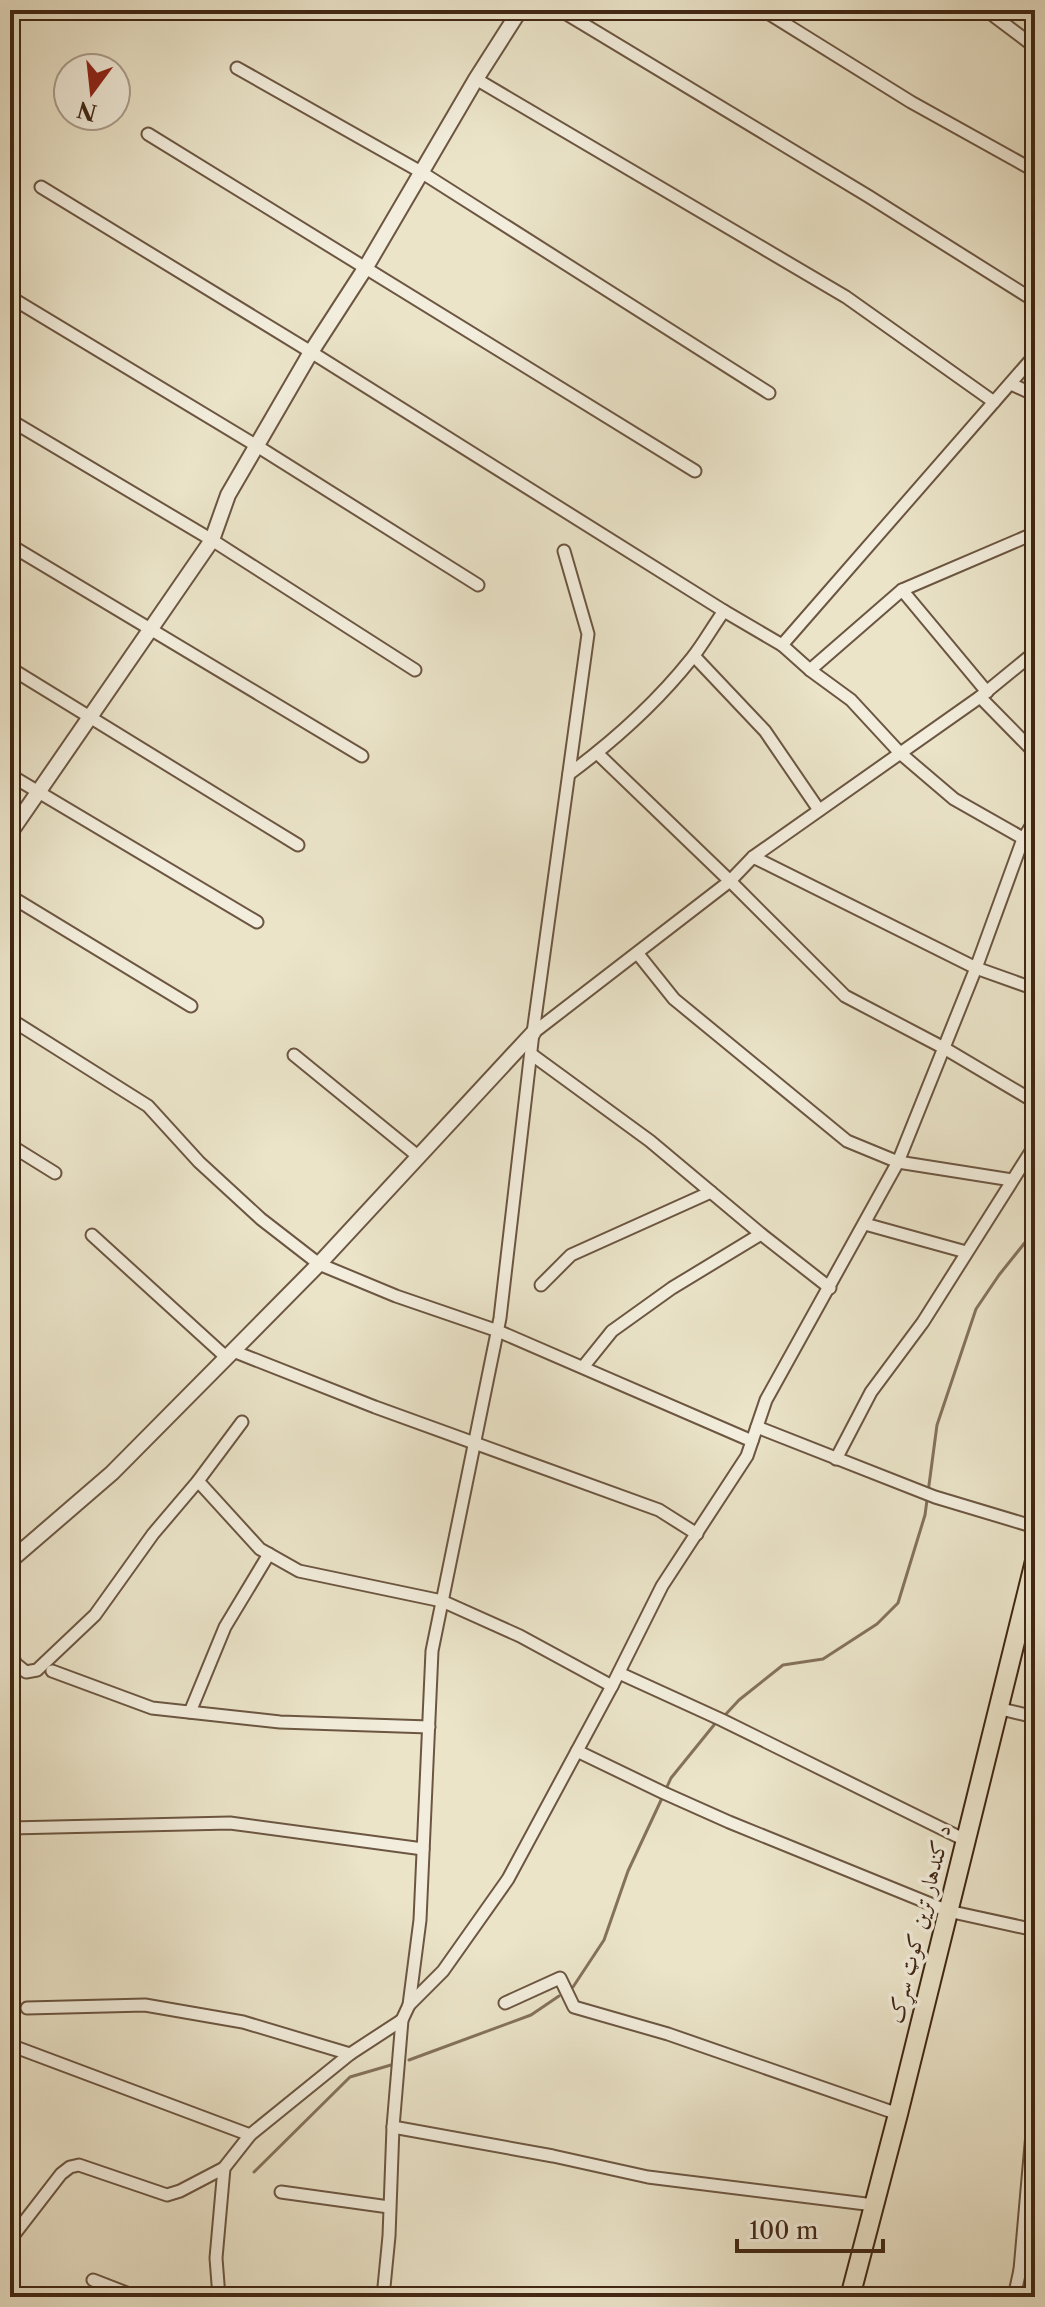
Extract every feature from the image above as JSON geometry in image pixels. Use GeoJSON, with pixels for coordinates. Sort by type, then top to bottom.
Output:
{"type":"FeatureCollection","features":[{"type":"Feature","properties":{"kind":"main road","name":"د کندهار ترين کوټ سړک"},"geometry":{"type":"LineString","coordinates":[[850,2297],[997,1708],[1030,1596],[1035,1561]]}},
{"type":"Feature","properties":{"kind":"street"},"geometry":{"type":"LineString","coordinates":[[10,833],[212,540],[228,495],[311,352],[366,267],[520,10]]}},
{"type":"Feature","properties":{"kind":"street"},"geometry":{"type":"LineString","coordinates":[[560,10],[1035,301]]}},
{"type":"Feature","properties":{"kind":"street"},"geometry":{"type":"LineString","coordinates":[[763,10],[911,102],[1035,171]]}},
{"type":"Feature","properties":{"kind":"street"},"geometry":{"type":"LineString","coordinates":[[986,10],[1035,47]]}},
{"type":"Feature","properties":{"kind":"street"},"geometry":{"type":"LineString","coordinates":[[237,68],[421,172],[769,393]]}},
{"type":"Feature","properties":{"kind":"street"},"geometry":{"type":"LineString","coordinates":[[476,79],[846,297],[994,402]]}},
{"type":"Feature","properties":{"kind":"street"},"geometry":{"type":"LineString","coordinates":[[148,134],[695,471]]}},
{"type":"Feature","properties":{"kind":"street"},"geometry":{"type":"LineString","coordinates":[[41,187],[782,645],[851,700],[900,753],[954,799],[1035,845]]}},
{"type":"Feature","properties":{"kind":"street"},"geometry":{"type":"LineString","coordinates":[[10,297],[257,446],[478,585]]}},
{"type":"Feature","properties":{"kind":"street"},"geometry":{"type":"LineString","coordinates":[[782,645],[1035,355]]}},
{"type":"Feature","properties":{"kind":"street"},"geometry":{"type":"LineString","coordinates":[[1011,384],[1035,395]]}},
{"type":"Feature","properties":{"kind":"street"},"geometry":{"type":"LineString","coordinates":[[10,420],[212,540],[415,670]]}},
{"type":"Feature","properties":{"kind":"street"},"geometry":{"type":"LineString","coordinates":[[810,670],[902,590],[1035,533]]}},
{"type":"Feature","properties":{"kind":"street"},"geometry":{"type":"LineString","coordinates":[[10,545],[362,756]]}},
{"type":"Feature","properties":{"kind":"street"},"geometry":{"type":"LineString","coordinates":[[383,2297],[402,2020],[409,2005],[420,1920],[432,1651],[498,1331],[533,1033],[588,634],[564,551]]}},
{"type":"Feature","properties":{"kind":"street"},"geometry":{"type":"LineString","coordinates":[[902,590],[983,694],[1035,753]]}},
{"type":"Feature","properties":{"kind":"street"},"geometry":{"type":"LineString","coordinates":[[569,774],[653,702],[694,656],[724,611]]}},
{"type":"Feature","properties":{"kind":"street"},"geometry":{"type":"LineString","coordinates":[[10,1561],[112,1473],[230,1354],[319,1264],[533,1033],[730,881],[753,857],[983,694],[1035,652]]}},
{"type":"Feature","properties":{"kind":"street"},"geometry":{"type":"LineString","coordinates":[[694,656],[765,731],[819,810]]}},
{"type":"Feature","properties":{"kind":"street"},"geometry":{"type":"LineString","coordinates":[[10,668],[298,845]]}},
{"type":"Feature","properties":{"kind":"street"},"geometry":{"type":"LineString","coordinates":[[597,753],[845,996],[944,1048],[1035,1102]]}},
{"type":"Feature","properties":{"kind":"street"},"geometry":{"type":"LineString","coordinates":[[10,775],[257,922]]}},
{"type":"Feature","properties":{"kind":"street"},"geometry":{"type":"LineString","coordinates":[[409,2005],[443,1971],[508,1879],[619,1673],[662,1586],[747,1456],[766,1400],[898,1162],[976,968],[1023,839],[1035,820]]}},
{"type":"Feature","properties":{"kind":"street"},"geometry":{"type":"LineString","coordinates":[[753,857],[976,968],[1035,989]]}},
{"type":"Feature","properties":{"kind":"street"},"geometry":{"type":"LineString","coordinates":[[10,896],[191,1006]]}},
{"type":"Feature","properties":{"kind":"street"},"geometry":{"type":"LineString","coordinates":[[638,954],[674,999],[847,1141],[898,1162],[1012,1180]]}},
{"type":"Feature","properties":{"kind":"street"},"geometry":{"type":"LineString","coordinates":[[10,1019],[148,1106],[199,1162],[261,1219],[319,1264],[396,1296],[498,1331],[752,1441]]}},
{"type":"Feature","properties":{"kind":"street"},"geometry":{"type":"LineString","coordinates":[[531,1054],[650,1141],[830,1288]]}},
{"type":"Feature","properties":{"kind":"street"},"geometry":{"type":"LineString","coordinates":[[294,1055],[419,1157]]}},
{"type":"Feature","properties":{"kind":"street"},"geometry":{"type":"LineString","coordinates":[[10,1145],[55,1173]]}},
{"type":"Feature","properties":{"kind":"street"},"geometry":{"type":"LineString","coordinates":[[836,1459],[871,1392],[923,1322],[1035,1145]]}},
{"type":"Feature","properties":{"kind":"street"},"geometry":{"type":"LineString","coordinates":[[541,1285],[571,1255],[711,1192]]}},
{"type":"Feature","properties":{"kind":"street"},"geometry":{"type":"LineString","coordinates":[[865,1224],[966,1252]]}},
{"type":"Feature","properties":{"kind":"street"},"geometry":{"type":"LineString","coordinates":[[583,1367],[612,1331],[672,1288],[761,1234]]}},
{"type":"Feature","properties":{"kind":"street"},"geometry":{"type":"LineString","coordinates":[[92,1235],[230,1354],[659,1510],[697,1534]]}},
{"type":"Feature","properties":{"kind":"street"},"geometry":{"type":"LineString","coordinates":[[10,1652],[16,1664],[26,1672],[37,1670],[95,1615],[153,1534],[242,1422]]}},
{"type":"Feature","properties":{"kind":"street"},"geometry":{"type":"LineString","coordinates":[[757,1427],[935,1497],[1035,1527]]}},
{"type":"Feature","properties":{"kind":"street"},"geometry":{"type":"LineString","coordinates":[[198,1481],[260,1549],[299,1571],[442,1601],[520,1636],[612,1686]]}},
{"type":"Feature","properties":{"kind":"street"},"geometry":{"type":"LineString","coordinates":[[190,1712],[225,1627],[269,1554]]}},
{"type":"Feature","properties":{"kind":"street"},"geometry":{"type":"LineString","coordinates":[[52,1671],[152,1708],[280,1722],[429,1727]]}},
{"type":"Feature","properties":{"kind":"street"},"geometry":{"type":"LineString","coordinates":[[619,1673],[722,1720],[965,1840]]}},
{"type":"Feature","properties":{"kind":"street"},"geometry":{"type":"LineString","coordinates":[[997,1708],[1035,1717]]}},
{"type":"Feature","properties":{"kind":"street"},"geometry":{"type":"LineString","coordinates":[[577,1751],[729,1822],[948,1911],[1035,1930]]}},
{"type":"Feature","properties":{"kind":"street"},"geometry":{"type":"LineString","coordinates":[[10,1828],[230,1823],[423,1849]]}},
{"type":"Feature","properties":{"kind":"street"},"geometry":{"type":"LineString","coordinates":[[505,2003],[560,1978],[574,2007],[668,2034],[898,2114]]}},
{"type":"Feature","properties":{"kind":"street"},"geometry":{"type":"LineString","coordinates":[[27,2008],[145,2005],[243,2022],[350,2054]]}},
{"type":"Feature","properties":{"kind":"street"},"geometry":{"type":"LineString","coordinates":[[10,2240],[61,2174],[70,2167],[79,2165],[167,2195],[224,2168],[250,2135],[350,2054],[402,2020]]}},
{"type":"Feature","properties":{"kind":"street"},"geometry":{"type":"LineString","coordinates":[[10,2045],[250,2135]]}},
{"type":"Feature","properties":{"kind":"street"},"geometry":{"type":"LineString","coordinates":[[1014,2297],[1031,2176],[1035,2099]]}},
{"type":"Feature","properties":{"kind":"street"},"geometry":{"type":"LineString","coordinates":[[393,2127],[648,2177],[874,2205]]}},
{"type":"Feature","properties":{"kind":"street"},"geometry":{"type":"LineString","coordinates":[[224,2168],[216,2258],[219,2296],[240,2297]]}},
{"type":"Feature","properties":{"kind":"street"},"geometry":{"type":"LineString","coordinates":[[281,2192],[389,2207]]}},
{"type":"Feature","properties":{"kind":"street"},"geometry":{"type":"LineString","coordinates":[[1020,2270],[1035,2274]]}},
{"type":"Feature","properties":{"kind":"street"},"geometry":{"type":"LineString","coordinates":[[93,2280],[137,2297]]}},
{"type":"Feature","properties":{"kind":"waterway"},"geometry":{"type":"LineString","coordinates":[[726,1714],[783,1665],[823,1659],[877,1624],[898,1603],[925,1515],[937,1425],[976,1309],[1035,1230]]}},
{"type":"Feature","properties":{"kind":"waterway"},"geometry":{"type":"LineString","coordinates":[[666,1789],[671,1778],[714,1725]]}},
{"type":"Feature","properties":{"kind":"waterway"},"geometry":{"type":"LineString","coordinates":[[573,1987],[604,1940],[628,1871],[663,1796]]}},
{"type":"Feature","properties":{"kind":"waterway"},"geometry":{"type":"LineString","coordinates":[[409,2060],[531,2015],[559,1996]]}},
{"type":"Feature","properties":{"kind":"waterway"},"geometry":{"type":"LineString","coordinates":[[254,2172],[350,2077],[391,2065]]}}]}
